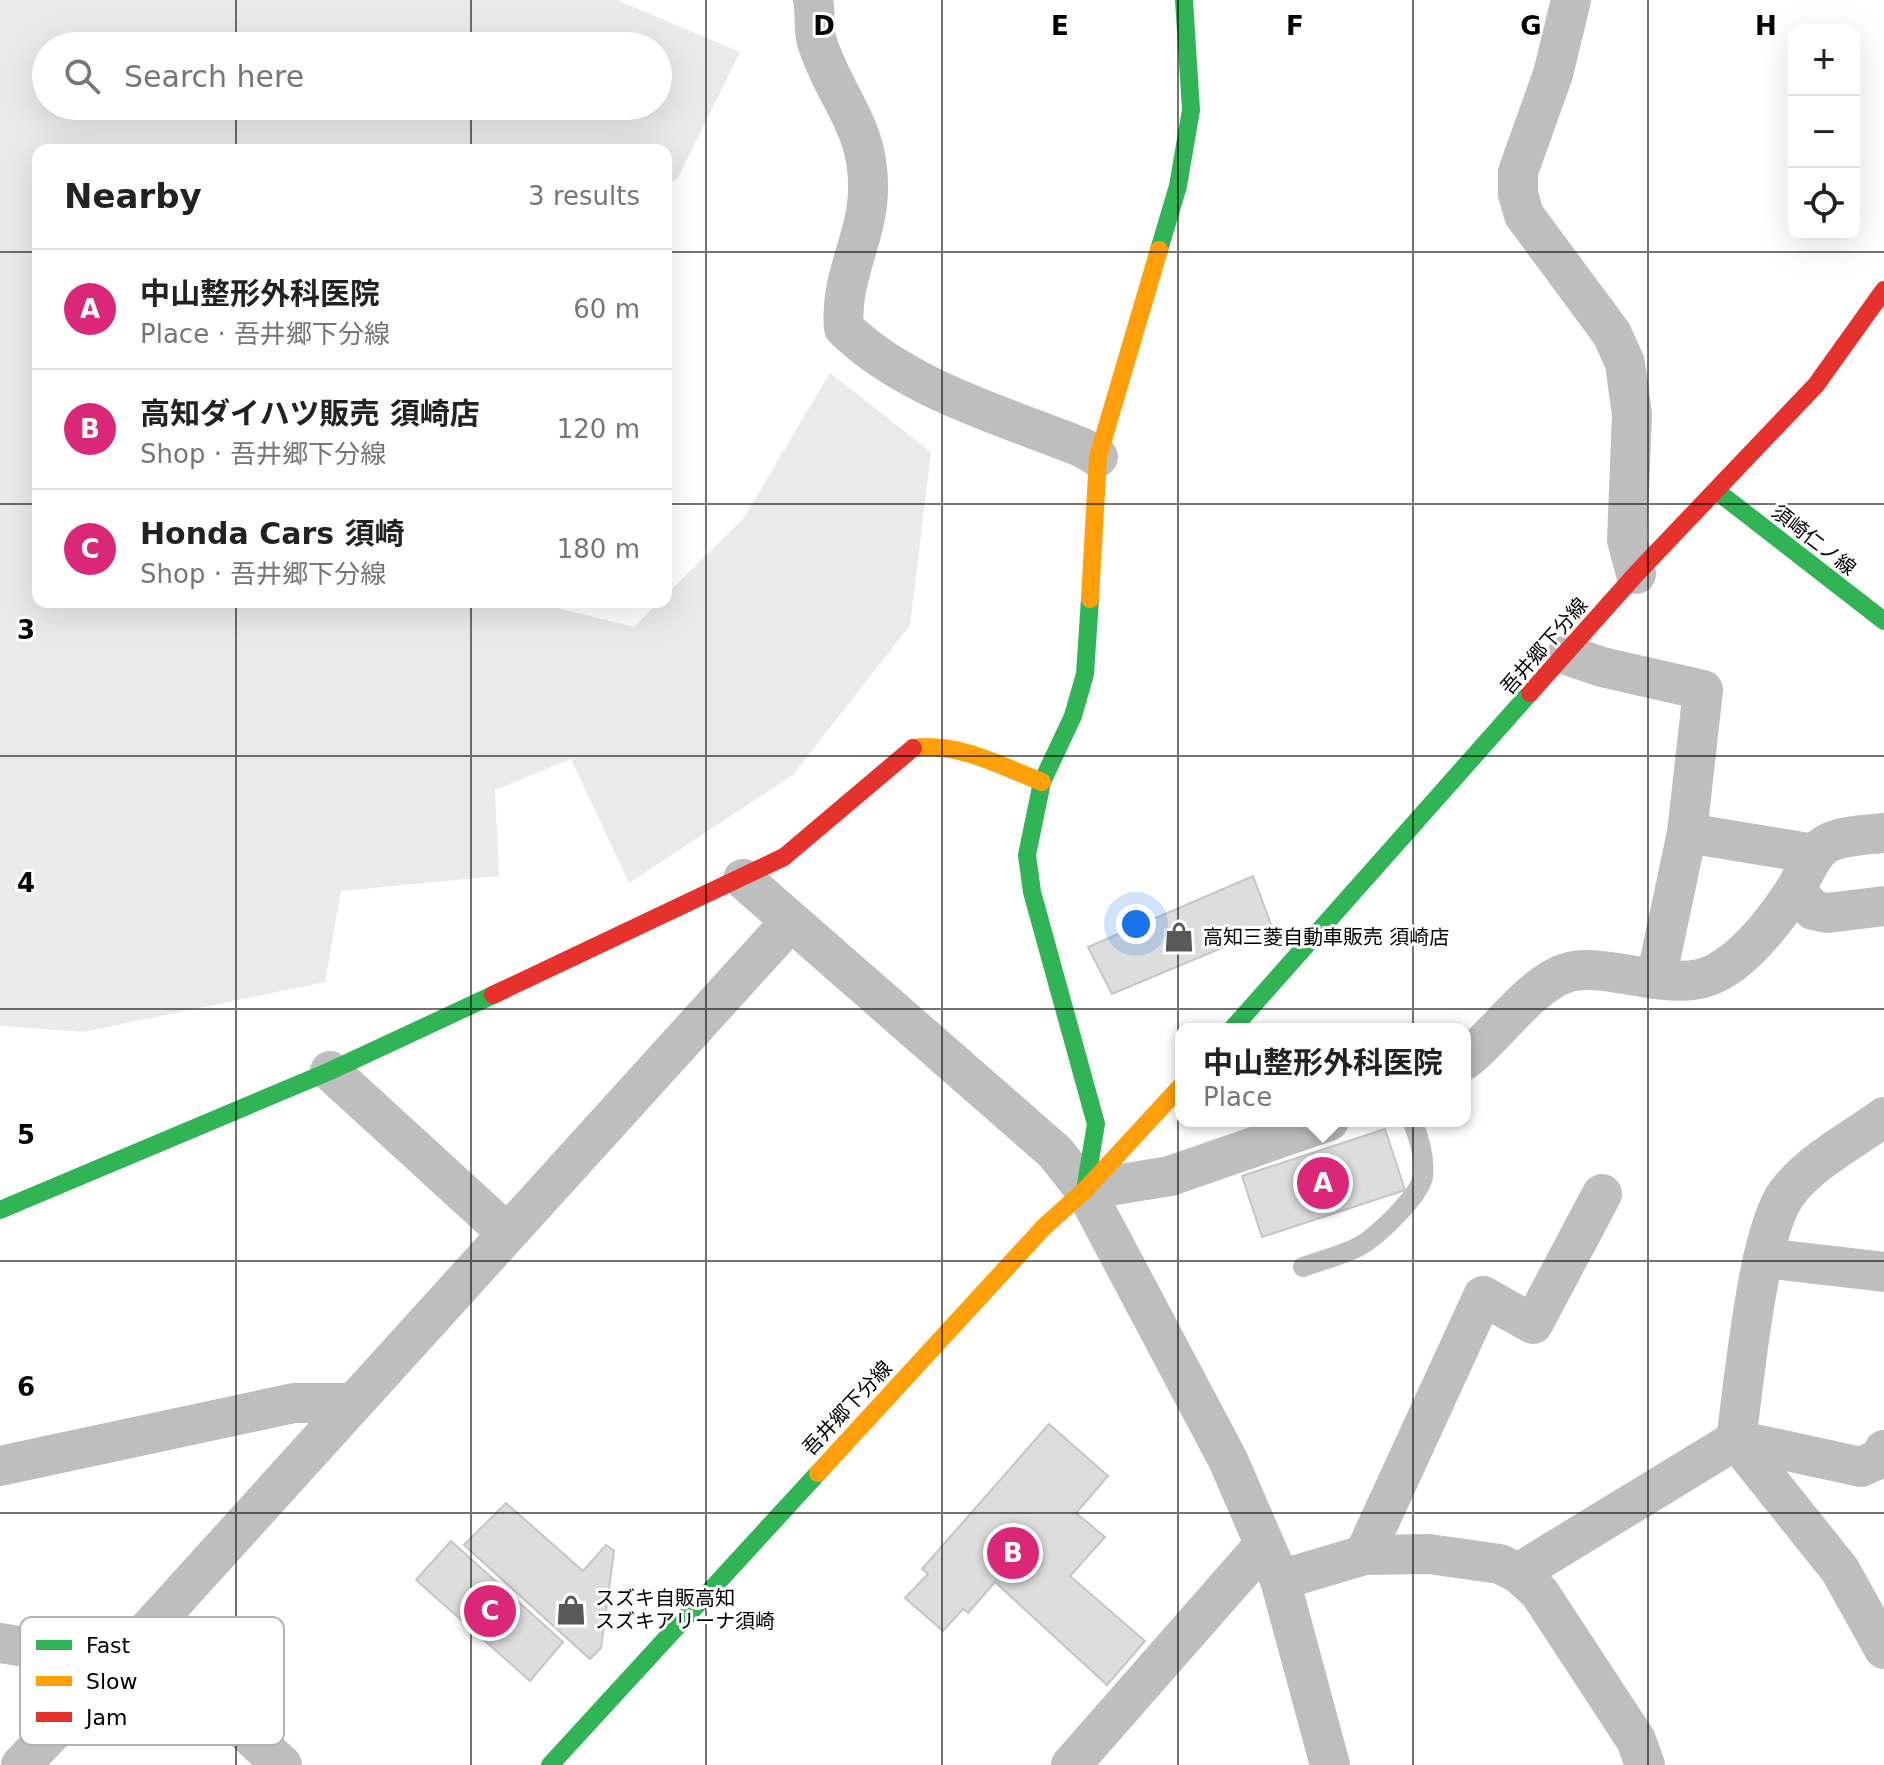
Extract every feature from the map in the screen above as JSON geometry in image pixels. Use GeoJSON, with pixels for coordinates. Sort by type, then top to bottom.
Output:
{"type":"FeatureCollection","features":[{"type":"Feature","properties":{"kind":"street"},"geometry":{"type":"LineString","coordinates":[[813,0],[816,40],[860,130],[867,159],[868,192],[864,223],[844,284],[844,328],[869,352],[938,388],[1098,457]]}},
{"type":"Feature","properties":{"kind":"street"},"geometry":{"type":"LineString","coordinates":[[1085,1190],[1096,1124],[1079,1045],[1032,892],[1027,855],[1042,782],[1073,716],[1085,674],[1098,457],[1178,186],[1188,138],[1191,110],[1184,0]]}},
{"type":"Feature","properties":{"kind":"street"},"geometry":{"type":"LineString","coordinates":[[1571,0],[1553,74],[1518,172],[1518,194],[1524,215],[1612,334],[1625,363],[1632,415],[1627,540],[1636,574]]}},
{"type":"Feature","properties":{"kind":"street","name":"吾井郷下分線"},"geometry":{"type":"LineString","coordinates":[[1237,1023],[1636,574],[1718,492],[1816,385],[1865,321],[1884,290]]}},
{"type":"Feature","properties":{"kind":"street","name":"須崎仁ノ線"},"geometry":{"type":"LineString","coordinates":[[1718,492],[1884,621]]}},
{"type":"Feature","properties":{"kind":"street"},"geometry":{"type":"LineString","coordinates":[[1567,655],[1602,667],[1703,690],[1687,833],[1656,979]]}},
{"type":"Feature","properties":{"kind":"street"},"geometry":{"type":"LineString","coordinates":[[0,1210],[330,1071],[743,879],[784,857],[913,748],[925,744],[953,750],[1042,782]]}},
{"type":"Feature","properties":{"kind":"street"},"geometry":{"type":"LineString","coordinates":[[1687,833],[1815,854]]}},
{"type":"Feature","properties":{"kind":"street"},"geometry":{"type":"LineString","coordinates":[[1471,1054],[1532,996],[1564,974],[1579,971],[1656,979],[1713,976],[1732,964],[1795,890],[1815,854],[1828,843],[1884,833]]}},
{"type":"Feature","properties":{"kind":"street"},"geometry":{"type":"LineString","coordinates":[[743,879],[1055,1152],[1085,1190],[1228,1460],[1272,1562],[1330,1765]]}},
{"type":"Feature","properties":{"kind":"street"},"geometry":{"type":"LineString","coordinates":[[1795,890],[1813,910],[1827,913],[1884,906]]}},
{"type":"Feature","properties":{"kind":"street"},"geometry":{"type":"LineString","coordinates":[[160,1617],[791,921]]}},
{"type":"Feature","properties":{"kind":"street"},"geometry":{"type":"LineString","coordinates":[[330,1071],[507,1233]]}},
{"type":"Feature","properties":{"kind":"street","name":"吾井郷下分線"},"geometry":{"type":"LineString","coordinates":[[550,1765],[1044,1227],[1085,1190],[1175,1092]]}},
{"type":"Feature","properties":{"kind":"street"},"geometry":{"type":"LineString","coordinates":[[1884,1117],[1796,1182],[1784,1195],[1763,1258],[1736,1440],[1840,1570],[1884,1649]]}},
{"type":"Feature","properties":{"kind":"street"},"geometry":{"type":"LineString","coordinates":[[1085,1190],[1170,1176],[1312,1127]]}},
{"type":"Feature","properties":{"kind":"street"},"geometry":{"type":"LineString","coordinates":[[1364,1555],[1483,1296],[1533,1324],[1602,1194]]}},
{"type":"Feature","properties":{"kind":"street"},"geometry":{"type":"LineString","coordinates":[[1763,1258],[1884,1272]]}},
{"type":"Feature","properties":{"kind":"street"},"geometry":{"type":"LineString","coordinates":[[0,1466],[294,1403],[353,1403]]}},
{"type":"Feature","properties":{"kind":"street"},"geometry":{"type":"LineString","coordinates":[[1518,1573],[1736,1440],[1861,1467],[1881,1458],[1884,1450]]}},
{"type":"Feature","properties":{"kind":"street"},"geometry":{"type":"LineString","coordinates":[[1071,1765],[1272,1562],[1429,1554],[1500,1564],[1518,1573],[1539,1592],[1636,1740],[1645,1765]]}},
{"type":"Feature","properties":{"kind":"street"},"geometry":{"type":"LineString","coordinates":[[0,1643],[20,1646]]}},
{"type":"Feature","properties":{"kind":"street"},"geometry":{"type":"LineString","coordinates":[[21,1765],[40,1745]]}},
{"type":"Feature","properties":{"kind":"street"},"geometry":{"type":"LineString","coordinates":[[260,1745],[282,1765]]}},
{"type":"Feature","properties":{"kind":"lane"},"geometry":{"type":"LineString","coordinates":[[1303,1267],[1359,1247],[1395,1215],[1419,1188],[1423,1174],[1420,1140],[1415,1127]]}},
{"type":"Feature","properties":{"kind":"shaded area"},"geometry":{"type":"Polygon","coordinates":[[[0,0],[617,0],[740,52],[678,178],[672,182],[672,144],[32,144],[32,608],[557,608],[634,627],[653,608],[672,608],[672,589],[743,519],[830,373],[931,452],[910,625],[793,775],[629,883],[571,759],[495,790],[499,876],[341,891],[325,982],[84,1032],[0,1026],[0,0]]]}},
{"type":"Feature","properties":{"kind":"building","name":"高知三菱自動車販売 須崎店"},"geometry":{"type":"Polygon","coordinates":[[[1253,876],[1272,927],[1112,994],[1088,947],[1253,876]]]}},
{"type":"Feature","properties":{"kind":"building"},"geometry":{"type":"Polygon","coordinates":[[[1385,1129],[1405,1190],[1262,1237],[1242,1176],[1385,1129]]]}},
{"type":"Feature","properties":{"kind":"building"},"geometry":{"type":"Polygon","coordinates":[[[1049,1424],[1108,1476],[1076,1513],[1105,1537],[1070,1576],[1145,1641],[1107,1685],[995,1582],[968,1613],[963,1609],[943,1631],[905,1598],[928,1574],[922,1569],[1049,1424]]]}},
{"type":"Feature","properties":{"kind":"building","name":"スズキ自販高知 スズキアリーナ須崎"},"geometry":{"type":"Polygon","coordinates":[[[506,1503],[583,1571],[606,1545],[614,1551],[601,1648],[590,1659],[464,1545],[506,1503]]]}},
{"type":"Feature","properties":{"kind":"building"},"geometry":{"type":"Polygon","coordinates":[[[451,1541],[563,1642],[530,1681],[416,1580],[451,1541]]]}},
{"type":"Feature","properties":{"kind":"traffic: fast"},"geometry":{"type":"LineString","coordinates":[[1159,250],[1178,186],[1191,110],[1184,0]]}},
{"type":"Feature","properties":{"kind":"traffic: fast"},"geometry":{"type":"LineString","coordinates":[[1718,492],[1884,621]]}},
{"type":"Feature","properties":{"kind":"traffic: fast"},"geometry":{"type":"LineString","coordinates":[[1085,1190],[1096,1124],[1032,892],[1027,855],[1042,782],[1073,716],[1085,674],[1090,599]]}},
{"type":"Feature","properties":{"kind":"traffic: fast"},"geometry":{"type":"LineString","coordinates":[[1237,1023],[1530,693]]}},
{"type":"Feature","properties":{"kind":"traffic: fast"},"geometry":{"type":"LineString","coordinates":[[0,1210],[330,1071],[493,995]]}},
{"type":"Feature","properties":{"kind":"traffic: fast"},"geometry":{"type":"LineString","coordinates":[[550,1765],[818,1473]]}},
{"type":"Feature","properties":{"kind":"traffic: slow"},"geometry":{"type":"LineString","coordinates":[[1090,599],[1098,457],[1159,250]]}},
{"type":"Feature","properties":{"kind":"traffic: slow"},"geometry":{"type":"LineString","coordinates":[[913,748],[963,752],[1042,782]]}},
{"type":"Feature","properties":{"kind":"traffic: slow"},"geometry":{"type":"LineString","coordinates":[[818,1473],[1044,1227],[1085,1190],[1175,1092]]}},
{"type":"Feature","properties":{"kind":"traffic: jam"},"geometry":{"type":"LineString","coordinates":[[1530,693],[1636,574],[1816,385],[1884,290]]}},
{"type":"Feature","properties":{"kind":"traffic: jam"},"geometry":{"type":"LineString","coordinates":[[493,995],[784,857],[913,748]]}},
{"type":"Feature","properties":{"kind":"place","name":"高知三菱自動車販売 須崎店"},"geometry":{"type":"Point","coordinates":[1179,937]}},
{"type":"Feature","properties":{"kind":"place","name":"中山整形外科医院"},"geometry":{"type":"Point","coordinates":[1323,1183]}},
{"type":"Feature","properties":{"kind":"place","name":"高知ダイハツ販売 須崎店"},"geometry":{"type":"Point","coordinates":[1013,1553]}},
{"type":"Feature","properties":{"kind":"place","name":"スズキ自販高知 スズキアリーナ須崎"},"geometry":{"type":"Point","coordinates":[571,1610]}},
{"type":"Feature","properties":{"kind":"place","name":"Honda Cars 須崎"},"geometry":{"type":"Point","coordinates":[490,1611]}}]}
